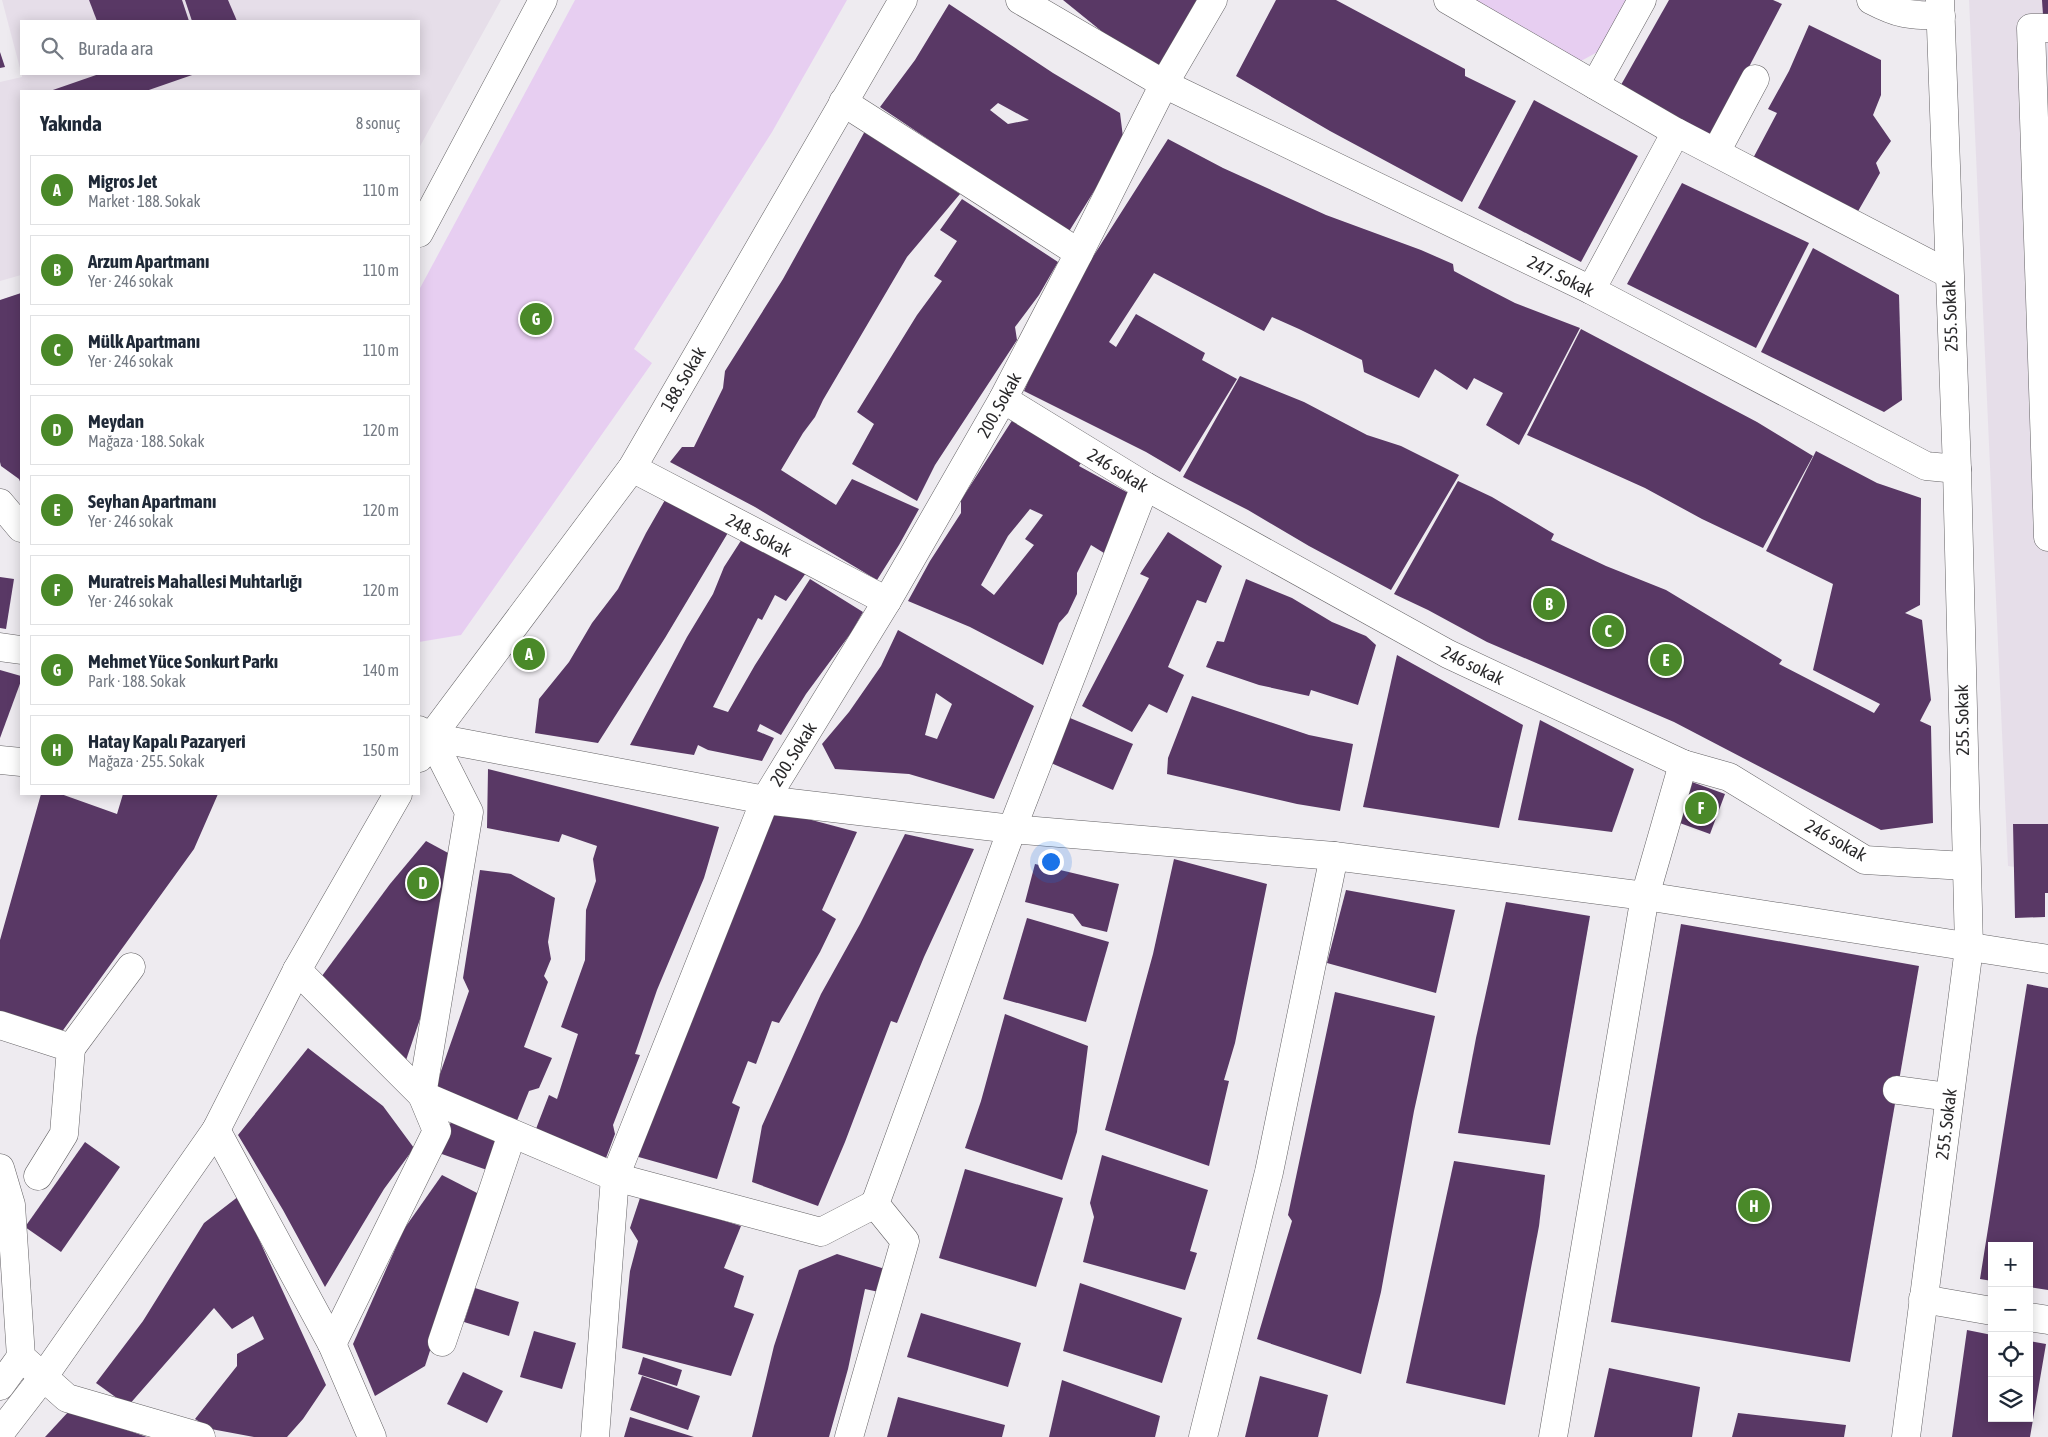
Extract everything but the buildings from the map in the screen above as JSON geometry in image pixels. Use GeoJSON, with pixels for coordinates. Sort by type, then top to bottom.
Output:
{"type":"FeatureCollection","features":[{"type":"Feature","properties":{"kind":"street"},"geometry":{"type":"LineString","coordinates":[[420,231],[543,0]]}},
{"type":"Feature","properties":{"kind":"street","name":"188. Sokak"},"geometry":{"type":"LineString","coordinates":[[423,742],[632,468],[903,0]]}},
{"type":"Feature","properties":{"kind":"street","name":"247. Sokak"},"geometry":{"type":"LineString","coordinates":[[1020,0],[1164,84],[1590,290],[1926,466],[1957,469]]}},
{"type":"Feature","properties":{"kind":"street","name":"200. Sokak"},"geometry":{"type":"LineString","coordinates":[[596,1437],[615,1177],[765,800],[887,601],[1003,399],[1164,84],[1214,0]]}},
{"type":"Feature","properties":{"kind":"street"},"geometry":{"type":"LineString","coordinates":[[1448,0],[1676,132],[1949,274]]}},
{"type":"Feature","properties":{"kind":"street"},"geometry":{"type":"LineString","coordinates":[[1595,85],[1642,0]]}},
{"type":"Feature","properties":{"kind":"street"},"geometry":{"type":"LineString","coordinates":[[1871,0],[1894,12],[1910,16],[1940,8]]}},
{"type":"Feature","properties":{"kind":"street","name":"255. Sokak"},"geometry":{"type":"LineString","coordinates":[[1906,1437],[1969,948],[1957,469],[1940,8]]}},
{"type":"Feature","properties":{"kind":"street"},"geometry":{"type":"LineString","coordinates":[[2048,28],[2031,28],[2048,537]]}},
{"type":"Feature","properties":{"kind":"street"},"geometry":{"type":"LineString","coordinates":[[1716,152],[1755,79]]}},
{"type":"Feature","properties":{"kind":"street"},"geometry":{"type":"LineString","coordinates":[[843,102],[1079,253]]}},
{"type":"Feature","properties":{"kind":"street"},"geometry":{"type":"LineString","coordinates":[[1590,290],[1676,132]]}},
{"type":"Feature","properties":{"kind":"street","name":"246 sokak"},"geometry":{"type":"LineString","coordinates":[[1003,399],[1145,486],[1448,654],[1683,764],[1729,777],[1865,860],[1966,866]]}},
{"type":"Feature","properties":{"kind":"street","name":"248. Sokak"},"geometry":{"type":"LineString","coordinates":[[632,468],[887,601]]}},
{"type":"Feature","properties":{"kind":"street"},"geometry":{"type":"LineString","coordinates":[[296,970],[422,1095],[615,1177],[822,1232],[875,1204],[1012,830],[1145,486]]}},
{"type":"Feature","properties":{"kind":"street"},"geometry":{"type":"LineString","coordinates":[[0,503],[20,527]]}},
{"type":"Feature","properties":{"kind":"street"},"geometry":{"type":"LineString","coordinates":[[0,647],[20,650]]}},
{"type":"Feature","properties":{"kind":"street"},"geometry":{"type":"LineString","coordinates":[[423,742],[765,800],[1012,830],[1334,856],[1645,896],[2048,959]]}},
{"type":"Feature","properties":{"kind":"street"},"geometry":{"type":"LineString","coordinates":[[332,1344],[437,1131],[422,1095],[469,812],[423,742]]}},
{"type":"Feature","properties":{"kind":"street"},"geometry":{"type":"LineString","coordinates":[[0,760],[20,762]]}},
{"type":"Feature","properties":{"kind":"street"},"geometry":{"type":"LineString","coordinates":[[1553,1437],[1645,896],[1683,764]]}},
{"type":"Feature","properties":{"kind":"street"},"geometry":{"type":"LineString","coordinates":[[0,1433],[33,1368],[216,1130],[296,970],[397,795]]}},
{"type":"Feature","properties":{"kind":"street"},"geometry":{"type":"LineString","coordinates":[[1202,1437],[1269,1172],[1334,856]]}},
{"type":"Feature","properties":{"kind":"street"},"geometry":{"type":"LineString","coordinates":[[38,1176],[64,1134],[71,1048],[131,967]]}},
{"type":"Feature","properties":{"kind":"street"},"geometry":{"type":"LineString","coordinates":[[0,1025],[71,1048]]}},
{"type":"Feature","properties":{"kind":"street"},"geometry":{"type":"LineString","coordinates":[[1897,1090],[1949,1097]]}},
{"type":"Feature","properties":{"kind":"street"},"geometry":{"type":"LineString","coordinates":[[216,1130],[332,1344],[372,1437]]}},
{"type":"Feature","properties":{"kind":"street"},"geometry":{"type":"LineString","coordinates":[[442,1342],[512,1134]]}},
{"type":"Feature","properties":{"kind":"street"},"geometry":{"type":"LineString","coordinates":[[0,1168],[11,1205],[33,1368],[67,1398],[200,1437]]}},
{"type":"Feature","properties":{"kind":"street"},"geometry":{"type":"LineString","coordinates":[[849,1437],[906,1241],[875,1204]]}},
{"type":"Feature","properties":{"kind":"street"},"geometry":{"type":"LineString","coordinates":[[1923,1300],[1988,1310]]}},
{"type":"Feature","properties":{"kind":"street"},"geometry":{"type":"LineString","coordinates":[[2033,1318],[2048,1320]]}},
{"type":"Feature","properties":{"kind":"street"},"geometry":{"type":"LineString","coordinates":[[0,1386],[33,1368]]}},
{"type":"Feature","properties":{"kind":"shaded area"},"geometry":{"type":"Polygon","coordinates":[[[2,0],[501,0],[420,146],[420,90],[20,90],[20,275],[0,281],[0,82],[22,77],[22,75],[420,75],[420,20],[20,20],[20,68],[2,0]]]}},
{"type":"Feature","properties":{"kind":"shaded area"},"geometry":{"type":"Polygon","coordinates":[[[575,0],[847,0],[772,132],[634,349],[652,363],[461,635],[420,642],[420,288],[575,0]]]}},
{"type":"Feature","properties":{"kind":"shaded area"},"geometry":{"type":"Polygon","coordinates":[[[1474,0],[1630,0],[1603,49],[1581,61],[1474,0]]]}},
{"type":"Feature","properties":{"kind":"shaded area"},"geometry":{"type":"Polygon","coordinates":[[[1969,0],[2048,0],[2048,872],[2008,866],[1969,0]]]}},
{"type":"Feature","properties":{"kind":"place","name":"Mehmet Yüce Sonkurt Parkı"},"geometry":{"type":"Point","coordinates":[536,319]}},
{"type":"Feature","properties":{"kind":"place","name":"Arzum Apartmanı"},"geometry":{"type":"Point","coordinates":[1549,604]}},
{"type":"Feature","properties":{"kind":"place","name":"Mülk Apartmanı"},"geometry":{"type":"Point","coordinates":[1608,631]}},
{"type":"Feature","properties":{"kind":"place","name":"Migros Jet"},"geometry":{"type":"Point","coordinates":[529,654]}},
{"type":"Feature","properties":{"kind":"place","name":"Seyhan Apartmanı"},"geometry":{"type":"Point","coordinates":[1666,660]}},
{"type":"Feature","properties":{"kind":"place","name":"Muratreis Mahallesi Muhtarlığı"},"geometry":{"type":"Point","coordinates":[1701,808]}},
{"type":"Feature","properties":{"kind":"place","name":"Meydan"},"geometry":{"type":"Point","coordinates":[423,883]}},
{"type":"Feature","properties":{"kind":"place","name":"Hatay Kapalı Pazaryeri"},"geometry":{"type":"Point","coordinates":[1754,1206]}}]}
